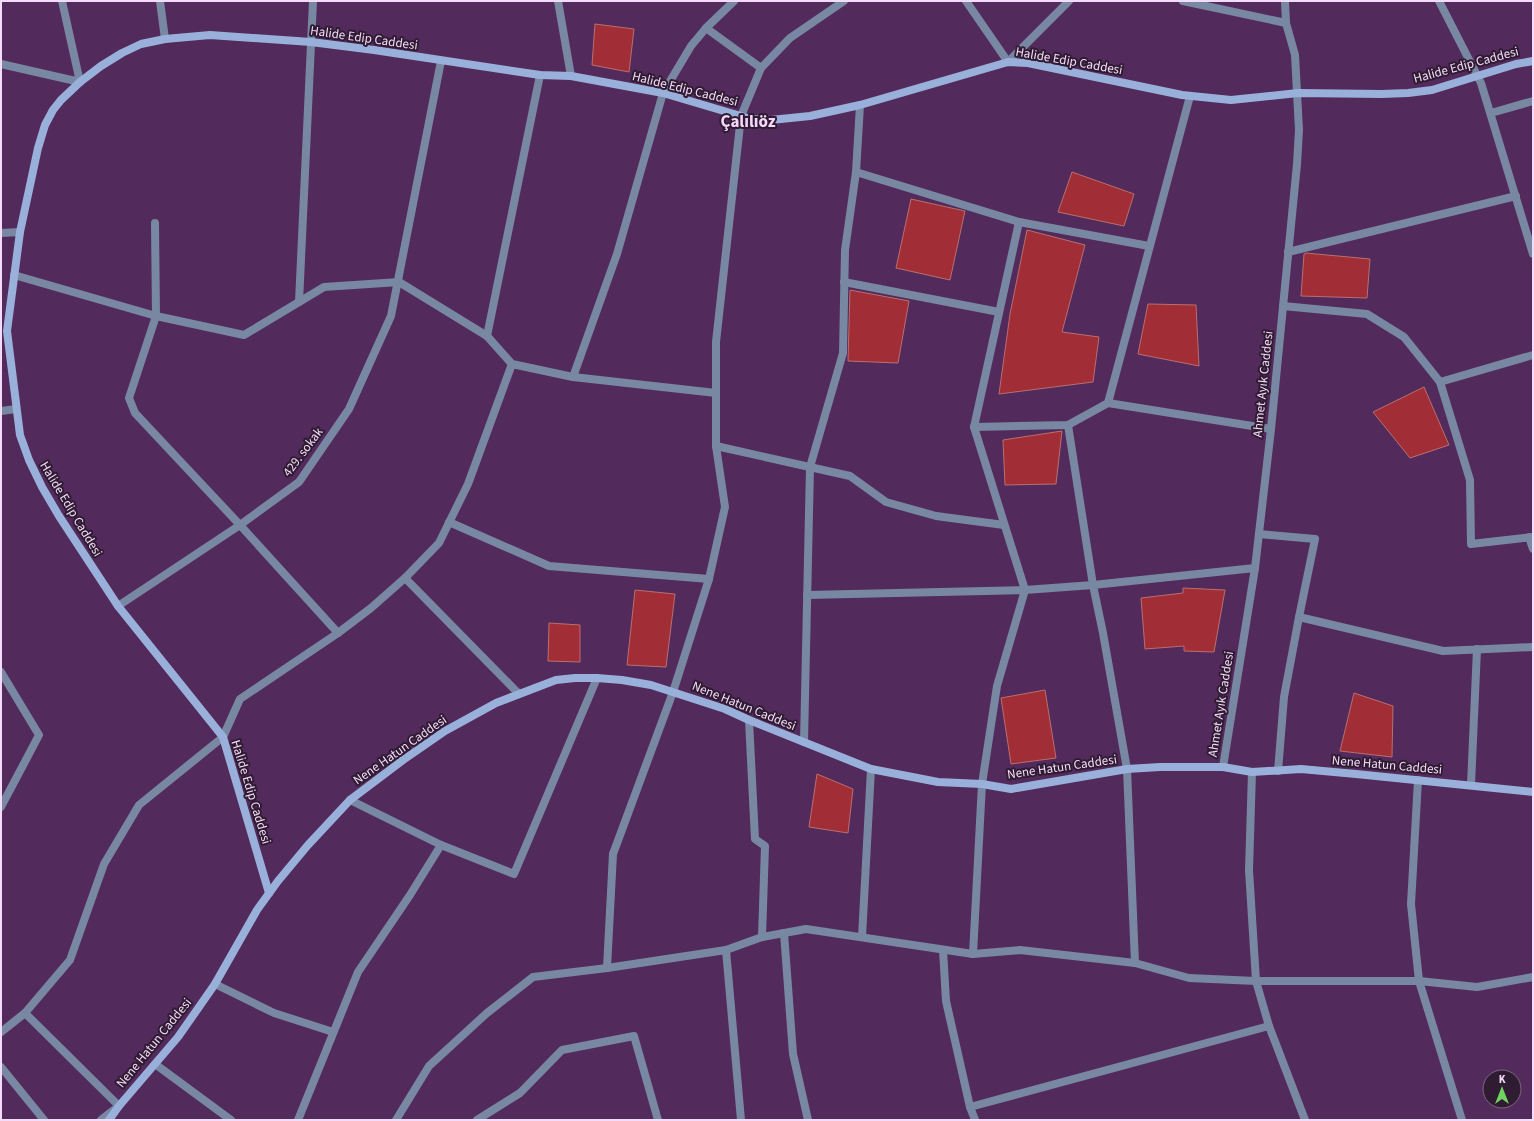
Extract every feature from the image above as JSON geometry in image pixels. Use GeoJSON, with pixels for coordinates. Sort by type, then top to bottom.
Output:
{"type":"FeatureCollection","features":[{"type":"Feature","properties":{"kind":"street"},"geometry":{"type":"LineString","coordinates":[[1,64],[80,82],[62,1]]}},
{"type":"Feature","properties":{"kind":"street"},"geometry":{"type":"LineString","coordinates":[[160,1],[165,39]]}},
{"type":"Feature","properties":{"kind":"street"},"geometry":{"type":"LineString","coordinates":[[299,302],[312,1]]}},
{"type":"Feature","properties":{"kind":"street"},"geometry":{"type":"LineString","coordinates":[[558,1],[571,76]]}},
{"type":"Feature","properties":{"kind":"street"},"geometry":{"type":"LineString","coordinates":[[572,377],[617,254],[663,94],[691,46],[706,28],[734,1]]}},
{"type":"Feature","properties":{"kind":"street"},"geometry":{"type":"LineString","coordinates":[[607,968],[613,854],[673,692],[709,579],[725,507],[716,446],[716,342],[741,116],[761,68],[790,38],[844,1]]}},
{"type":"Feature","properties":{"kind":"street"},"geometry":{"type":"LineString","coordinates":[[966,1],[1008,62],[1069,1]]}},
{"type":"Feature","properties":{"kind":"street"},"geometry":{"type":"LineString","coordinates":[[1183,1],[1286,23]]}},
{"type":"Feature","properties":{"kind":"street","name":"Ahmet Ayık Caddesi"},"geometry":{"type":"LineString","coordinates":[[1223,768],[1255,568],[1271,429],[1298,144],[1298,93],[1295,55],[1286,23],[1284,1]]}},
{"type":"Feature","properties":{"kind":"street"},"geometry":{"type":"LineString","coordinates":[[1439,1],[1478,76],[1491,113],[1533,254]]}},
{"type":"Feature","properties":{"kind":"street"},"geometry":{"type":"LineString","coordinates":[[706,28],[761,68]]}},
{"type":"Feature","properties":{"kind":"street","name":"Halide Edip Caddesi"},"geometry":{"type":"LineString","coordinates":[[269,893],[223,738],[118,606],[59,516],[42,487],[29,460],[20,435],[4,331],[20,232],[45,125],[53,110],[61,100],[80,82],[122,53],[141,44],[165,39],[210,36],[311,42],[540,75],[571,76],[663,94],[751,119],[771,120],[810,116],[860,105],[1008,62],[1028,63],[1190,96],[1231,100],[1298,93],[1382,94],[1432,90],[1516,64],[1533,61]]}},
{"type":"Feature","properties":{"kind":"street","name":"429. sokak"},"geometry":{"type":"LineString","coordinates":[[118,606],[240,525],[299,482],[349,409],[392,316],[441,61]]}},
{"type":"Feature","properties":{"kind":"street"},"geometry":{"type":"LineString","coordinates":[[487,336],[540,75]]}},
{"type":"Feature","properties":{"kind":"street"},"geometry":{"type":"LineString","coordinates":[[1108,403],[1190,96]]}},
{"type":"Feature","properties":{"kind":"street"},"geometry":{"type":"LineString","coordinates":[[1491,113],[1533,100]]}},
{"type":"Feature","properties":{"kind":"street"},"geometry":{"type":"LineString","coordinates":[[804,742],[810,467],[843,353],[845,250],[856,172],[860,105]]}},
{"type":"Feature","properties":{"kind":"street"},"geometry":{"type":"LineString","coordinates":[[856,172],[1019,222],[1149,246]]}},
{"type":"Feature","properties":{"kind":"street"},"geometry":{"type":"LineString","coordinates":[[1288,252],[1516,196]]}},
{"type":"Feature","properties":{"kind":"street"},"geometry":{"type":"LineString","coordinates":[[973,954],[982,784],[997,686],[1025,590],[974,427],[1019,222]]}},
{"type":"Feature","properties":{"kind":"street"},"geometry":{"type":"LineString","coordinates":[[155,223],[156,316],[129,398],[135,413],[240,525],[338,633]]}},
{"type":"Feature","properties":{"kind":"street"},"geometry":{"type":"LineString","coordinates":[[1,233],[20,232]]}},
{"type":"Feature","properties":{"kind":"street"},"geometry":{"type":"LineString","coordinates":[[14,275],[156,316],[244,335],[324,287],[399,282],[487,336],[512,364],[572,377],[716,393]]}},
{"type":"Feature","properties":{"kind":"street"},"geometry":{"type":"LineString","coordinates":[[844,282],[999,312]]}},
{"type":"Feature","properties":{"kind":"street"},"geometry":{"type":"LineString","coordinates":[[1283,306],[1367,314],[1404,337],[1440,382],[1470,480],[1471,544],[1531,537],[1533,549]]}},
{"type":"Feature","properties":{"kind":"street"},"geometry":{"type":"LineString","coordinates":[[1440,382],[1533,355]]}},
{"type":"Feature","properties":{"kind":"street"},"geometry":{"type":"LineString","coordinates":[[1,1032],[25,1013],[70,960],[104,864],[139,805],[223,738],[240,699],[338,633],[371,608],[405,578],[439,543],[468,484],[512,364]]}},
{"type":"Feature","properties":{"kind":"street"},"geometry":{"type":"LineString","coordinates":[[974,427],[1068,425],[1108,403],[1271,429]]}},
{"type":"Feature","properties":{"kind":"street"},"geometry":{"type":"LineString","coordinates":[[1,410],[16,409]]}},
{"type":"Feature","properties":{"kind":"street"},"geometry":{"type":"LineString","coordinates":[[1068,425],[1093,585],[1127,770],[1135,963]]}},
{"type":"Feature","properties":{"kind":"street"},"geometry":{"type":"LineString","coordinates":[[716,446],[850,476],[886,502],[936,516],[1004,525]]}},
{"type":"Feature","properties":{"kind":"street"},"geometry":{"type":"LineString","coordinates":[[449,522],[549,566],[709,579]]}},
{"type":"Feature","properties":{"kind":"street"},"geometry":{"type":"LineString","coordinates":[[1259,534],[1315,539],[1284,697],[1278,771]]}},
{"type":"Feature","properties":{"kind":"street"},"geometry":{"type":"LineString","coordinates":[[807,595],[1025,590],[1093,585],[1255,568]]}},
{"type":"Feature","properties":{"kind":"street"},"geometry":{"type":"LineString","coordinates":[[405,578],[519,694]]}},
{"type":"Feature","properties":{"kind":"street"},"geometry":{"type":"LineString","coordinates":[[1299,617],[1443,650],[1533,647]]}},
{"type":"Feature","properties":{"kind":"street"},"geometry":{"type":"LineString","coordinates":[[1471,785],[1477,649]]}},
{"type":"Feature","properties":{"kind":"street"},"geometry":{"type":"LineString","coordinates":[[1,672],[39,734],[1,807]]}},
{"type":"Feature","properties":{"kind":"street"},"geometry":{"type":"LineString","coordinates":[[350,800],[441,845],[514,874],[597,678]]}},
{"type":"Feature","properties":{"kind":"street","name":"Nene Hatun Caddesi"},"geometry":{"type":"LineString","coordinates":[[109,1120],[119,1106],[178,1037],[215,984],[257,910],[269,893],[308,845],[350,800],[403,760],[445,731],[496,703],[556,680],[597,678],[622,680],[673,692],[725,708],[749,720],[871,770],[938,782],[982,784],[1011,788],[1127,770],[1160,768],[1223,768],[1252,772],[1301,770],[1533,792]]}},
{"type":"Feature","properties":{"kind":"street"},"geometry":{"type":"LineString","coordinates":[[749,720],[755,839],[765,846],[762,937]]}},
{"type":"Feature","properties":{"kind":"street"},"geometry":{"type":"LineString","coordinates":[[862,937],[871,770]]}},
{"type":"Feature","properties":{"kind":"street"},"geometry":{"type":"LineString","coordinates":[[1252,772],[1249,870],[1256,981],[1269,1026],[1305,1120]]}},
{"type":"Feature","properties":{"kind":"street"},"geometry":{"type":"LineString","coordinates":[[1418,780],[1411,904],[1419,981],[1462,1120]]}},
{"type":"Feature","properties":{"kind":"street"},"geometry":{"type":"LineString","coordinates":[[298,1120],[358,972],[410,895],[441,845]]}},
{"type":"Feature","properties":{"kind":"street"},"geometry":{"type":"LineString","coordinates":[[396,1120],[429,1066],[487,1013],[533,977],[607,968],[726,950],[762,937],[806,928],[973,954],[1020,950],[1135,963],[1189,978],[1256,981],[1419,981],[1477,986],[1533,977]]}},
{"type":"Feature","properties":{"kind":"street"},"geometry":{"type":"LineString","coordinates":[[784,933],[793,1054],[808,1120]]}},
{"type":"Feature","properties":{"kind":"street"},"geometry":{"type":"LineString","coordinates":[[726,950],[741,1120]]}},
{"type":"Feature","properties":{"kind":"street"},"geometry":{"type":"LineString","coordinates":[[943,950],[946,1001],[970,1107],[975,1120]]}},
{"type":"Feature","properties":{"kind":"street"},"geometry":{"type":"LineString","coordinates":[[215,984],[274,1013],[333,1032]]}},
{"type":"Feature","properties":{"kind":"street"},"geometry":{"type":"LineString","coordinates":[[25,1013],[119,1106],[101,1120]]}},
{"type":"Feature","properties":{"kind":"street"},"geometry":{"type":"LineString","coordinates":[[970,1107],[1269,1026]]}},
{"type":"Feature","properties":{"kind":"street"},"geometry":{"type":"LineString","coordinates":[[477,1120],[520,1093],[562,1050],[634,1036],[658,1120]]}},
{"type":"Feature","properties":{"kind":"street"},"geometry":{"type":"LineString","coordinates":[[155,1064],[231,1120]]}},
{"type":"Feature","properties":{"kind":"street"},"geometry":{"type":"LineString","coordinates":[[1,1067],[44,1120]]}},
{"type":"Feature","properties":{"kind":"building"},"geometry":{"type":"Polygon","coordinates":[[[595,24],[634,29],[629,72],[592,65],[595,24]]]}},
{"type":"Feature","properties":{"kind":"building"},"geometry":{"type":"Polygon","coordinates":[[[1072,172],[1134,194],[1124,226],[1058,212],[1072,172]]]}},
{"type":"Feature","properties":{"kind":"building"},"geometry":{"type":"Polygon","coordinates":[[[911,199],[965,211],[950,280],[896,268],[911,199]]]}},
{"type":"Feature","properties":{"kind":"building"},"geometry":{"type":"Polygon","coordinates":[[[1027,230],[1085,245],[1062,332],[1099,337],[1093,382],[999,394],[1010,314],[1027,230]]]}},
{"type":"Feature","properties":{"kind":"building"},"geometry":{"type":"Polygon","coordinates":[[[1304,254],[1370,259],[1367,298],[1301,296],[1304,254]]]}},
{"type":"Feature","properties":{"kind":"building"},"geometry":{"type":"Polygon","coordinates":[[[850,290],[909,301],[898,363],[848,361],[850,290]]]}},
{"type":"Feature","properties":{"kind":"building"},"geometry":{"type":"Polygon","coordinates":[[[1148,304],[1196,305],[1199,366],[1138,354],[1148,304]]]}},
{"type":"Feature","properties":{"kind":"building"},"geometry":{"type":"Polygon","coordinates":[[[1424,387],[1449,445],[1410,458],[1373,412],[1424,387]]]}},
{"type":"Feature","properties":{"kind":"building"},"geometry":{"type":"Polygon","coordinates":[[[1062,431],[1056,484],[1005,485],[1003,440],[1062,431]]]}},
{"type":"Feature","properties":{"kind":"building"},"geometry":{"type":"Polygon","coordinates":[[[1183,588],[1225,590],[1214,652],[1184,651],[1184,646],[1145,649],[1141,598],[1183,593],[1183,588]]]}},
{"type":"Feature","properties":{"kind":"building"},"geometry":{"type":"Polygon","coordinates":[[[635,590],[675,594],[666,667],[627,665],[635,590]]]}},
{"type":"Feature","properties":{"kind":"building"},"geometry":{"type":"Polygon","coordinates":[[[549,623],[580,625],[580,662],[548,661],[549,623]]]}},
{"type":"Feature","properties":{"kind":"building"},"geometry":{"type":"Polygon","coordinates":[[[1045,690],[1056,758],[1011,764],[1001,698],[1045,690]]]}},
{"type":"Feature","properties":{"kind":"building"},"geometry":{"type":"Polygon","coordinates":[[[1354,693],[1393,706],[1392,757],[1340,751],[1354,693]]]}},
{"type":"Feature","properties":{"kind":"building"},"geometry":{"type":"Polygon","coordinates":[[[817,774],[853,789],[848,833],[809,827],[817,774]]]}},
{"type":"Feature","properties":{"kind":"district","name":"Çalılıöz"},"geometry":{"type":"Point","coordinates":[748,122]}}]}
